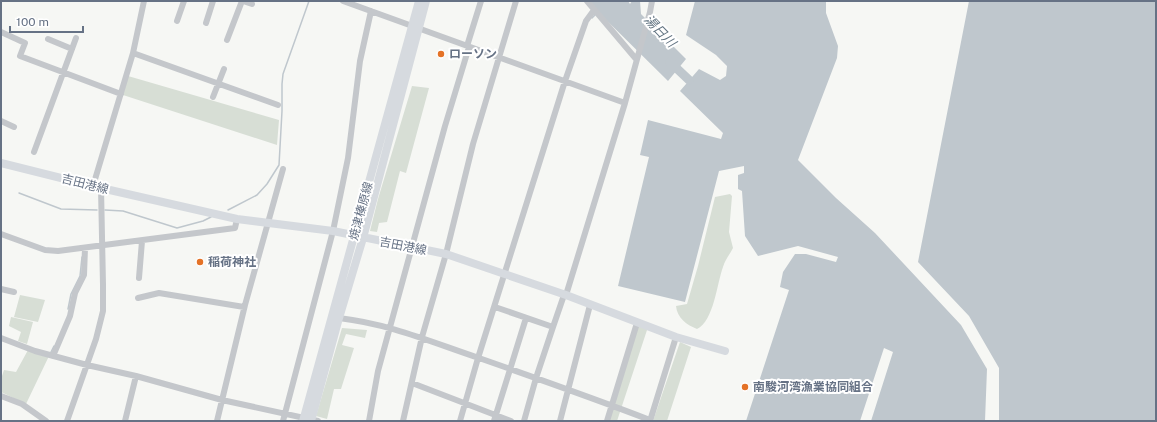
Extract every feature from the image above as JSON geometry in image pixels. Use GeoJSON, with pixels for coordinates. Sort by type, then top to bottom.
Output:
{"type":"FeatureCollection","features":[{"type":"Feature","properties":{"kind":"main road","name":"焼津榛原線"},"geometry":{"type":"LineString","coordinates":[[309,420],[363,238],[415,26],[419,1]]}},
{"type":"Feature","properties":{"kind":"main road","name":"焼津榛原線"},"geometry":{"type":"LineString","coordinates":[[309,420],[354,236],[415,26],[426,1]]}},
{"type":"Feature","properties":{"kind":"main road","name":"吉田港線"},"geometry":{"type":"LineString","coordinates":[[1,163],[237,219],[267,224],[333,231],[446,254],[565,295],[676,337],[725,351]]}},
{"type":"Feature","properties":{"kind":"street"},"geometry":{"type":"LineString","coordinates":[[67,421],[96,339],[102,311],[102,246],[97,187],[133,52],[144,1]]}},
{"type":"Feature","properties":{"kind":"street"},"geometry":{"type":"LineString","coordinates":[[177,21],[184,1]]}},
{"type":"Feature","properties":{"kind":"street"},"geometry":{"type":"LineString","coordinates":[[206,23],[213,1]]}},
{"type":"Feature","properties":{"kind":"street"},"geometry":{"type":"LineString","coordinates":[[227,40],[242,1],[252,4]]}},
{"type":"Feature","properties":{"kind":"street"},"geometry":{"type":"LineString","coordinates":[[343,1],[625,103]]}},
{"type":"Feature","properties":{"kind":"street"},"geometry":{"type":"LineString","coordinates":[[369,421],[378,371],[481,1]]}},
{"type":"Feature","properties":{"kind":"street"},"geometry":{"type":"LineString","coordinates":[[403,421],[422,337],[446,254],[473,144],[516,1]]}},
{"type":"Feature","properties":{"kind":"street"},"geometry":{"type":"LineString","coordinates":[[587,1],[637,58]]}},
{"type":"Feature","properties":{"kind":"street"},"geometry":{"type":"LineString","coordinates":[[524,421],[536,378],[565,295],[625,103],[652,1]]}},
{"type":"Feature","properties":{"kind":"street"},"geometry":{"type":"LineString","coordinates":[[460,421],[478,358],[565,81],[586,21],[594,10]]}},
{"type":"Feature","properties":{"kind":"street"},"geometry":{"type":"LineString","coordinates":[[283,421],[333,231],[348,158],[360,61],[371,12]]}},
{"type":"Feature","properties":{"kind":"street"},"geometry":{"type":"LineString","coordinates":[[1,32],[25,43],[20,56],[121,94]]}},
{"type":"Feature","properties":{"kind":"street"},"geometry":{"type":"LineString","coordinates":[[48,38],[72,49]]}},
{"type":"Feature","properties":{"kind":"street"},"geometry":{"type":"LineString","coordinates":[[34,152],[76,38]]}},
{"type":"Feature","properties":{"kind":"street"},"geometry":{"type":"LineString","coordinates":[[133,52],[278,105]]}},
{"type":"Feature","properties":{"kind":"street"},"geometry":{"type":"LineString","coordinates":[[213,97],[224,69]]}},
{"type":"Feature","properties":{"kind":"street"},"geometry":{"type":"LineString","coordinates":[[1,121],[14,127]]}},
{"type":"Feature","properties":{"kind":"street"},"geometry":{"type":"LineString","coordinates":[[217,421],[244,307],[283,169]]}},
{"type":"Feature","properties":{"kind":"street"},"geometry":{"type":"LineString","coordinates":[[1,234],[45,250],[58,251],[235,228],[237,219]]}},
{"type":"Feature","properties":{"kind":"street"},"geometry":{"type":"LineString","coordinates":[[140,278],[142,241]]}},
{"type":"Feature","properties":{"kind":"street"},"geometry":{"type":"LineString","coordinates":[[53,356],[70,316],[75,293],[84,275],[85,248]]}},
{"type":"Feature","properties":{"kind":"street"},"geometry":{"type":"LineString","coordinates":[[1,289],[14,292]]}},
{"type":"Feature","properties":{"kind":"street"},"geometry":{"type":"LineString","coordinates":[[138,298],[159,293],[244,307]]}},
{"type":"Feature","properties":{"kind":"street"},"geometry":{"type":"LineString","coordinates":[[560,421],[590,305]]}},
{"type":"Feature","properties":{"kind":"street"},"geometry":{"type":"LineString","coordinates":[[495,307],[553,327]]}},
{"type":"Feature","properties":{"kind":"street"},"geometry":{"type":"LineString","coordinates":[[339,318],[361,321],[422,337],[568,391],[612,405],[650,421],[676,337]]}},
{"type":"Feature","properties":{"kind":"street"},"geometry":{"type":"LineString","coordinates":[[495,418],[526,318]]}},
{"type":"Feature","properties":{"kind":"street"},"geometry":{"type":"LineString","coordinates":[[607,421],[637,323]]}},
{"type":"Feature","properties":{"kind":"street"},"geometry":{"type":"LineString","coordinates":[[1,338],[34,351],[136,376],[222,400],[309,420]]}},
{"type":"Feature","properties":{"kind":"street"},"geometry":{"type":"LineString","coordinates":[[125,421],[136,376]]}},
{"type":"Feature","properties":{"kind":"street"},"geometry":{"type":"LineString","coordinates":[[412,383],[465,403],[495,418],[511,421]]}},
{"type":"Feature","properties":{"kind":"street"},"geometry":{"type":"LineString","coordinates":[[1,396],[22,404],[46,421]]}},
{"type":"Feature","properties":{"kind":"shaded area"},"geometry":{"type":"Polygon","coordinates":[[[587,1],[628,1],[630,4],[632,1],[640,1],[641,14],[686,59],[668,81],[587,1]]]}},
{"type":"Feature","properties":{"kind":"shaded area"},"geometry":{"type":"Polygon","coordinates":[[[695,1],[826,1],[826,13],[838,46],[837,58],[798,160],[836,198],[875,233],[961,325],[987,369],[985,421],[871,421],[893,352],[884,348],[860,421],[746,421],[789,290],[780,287],[783,272],[795,254],[806,254],[836,262],[838,257],[798,246],[758,256],[745,236],[742,191],[738,189],[738,175],[744,173],[744,166],[719,171],[685,302],[618,286],[649,157],[640,155],[648,120],[721,139],[723,133],[680,91],[699,69],[720,80],[726,76],[727,66],[716,55],[686,35],[695,1]]]}},
{"type":"Feature","properties":{"kind":"shaded area"},"geometry":{"type":"Polygon","coordinates":[[[969,1],[1156,1],[1156,421],[999,421],[999,368],[969,316],[918,262],[969,1]]]}},
{"type":"Feature","properties":{"kind":"shaded area"},"geometry":{"type":"Polygon","coordinates":[[[128,76],[279,120],[277,145],[123,95],[128,76]]]}},
{"type":"Feature","properties":{"kind":"shaded area"},"geometry":{"type":"Polygon","coordinates":[[[412,86],[429,88],[406,173],[400,171],[387,222],[379,223],[377,232],[370,231],[378,199],[412,86]]]}},
{"type":"Feature","properties":{"kind":"shaded area"},"geometry":{"type":"Polygon","coordinates":[[[730,194],[732,196],[729,232],[733,248],[724,264],[711,310],[703,325],[697,329],[680,317],[676,306],[687,304],[715,197],[730,194]]]}},
{"type":"Feature","properties":{"kind":"shaded area"},"geometry":{"type":"Polygon","coordinates":[[[20,295],[45,300],[38,322],[14,317],[20,295]]]}},
{"type":"Feature","properties":{"kind":"shaded area"},"geometry":{"type":"Polygon","coordinates":[[[11,317],[33,322],[27,344],[18,341],[21,332],[9,326],[11,317]]]}},
{"type":"Feature","properties":{"kind":"shaded area"},"geometry":{"type":"Polygon","coordinates":[[[637,323],[648,327],[617,421],[607,421],[637,323]]]}},
{"type":"Feature","properties":{"kind":"shaded area"},"geometry":{"type":"Polygon","coordinates":[[[342,328],[367,330],[365,338],[346,334],[342,345],[354,348],[341,389],[334,389],[327,419],[316,416],[342,328]]]}},
{"type":"Feature","properties":{"kind":"shaded area"},"geometry":{"type":"Polygon","coordinates":[[[680,342],[691,347],[667,421],[653,421],[680,342]]]}},
{"type":"Feature","properties":{"kind":"shaded area"},"geometry":{"type":"Polygon","coordinates":[[[28,350],[49,356],[26,404],[1,392],[1,379],[4,370],[16,372],[28,350]]]}},
{"type":"Feature","properties":{"kind":"waterway"},"geometry":{"type":"LineString","coordinates":[[228,210],[257,195],[267,184],[279,165],[283,74],[309,1]]}},
{"type":"Feature","properties":{"kind":"waterway"},"geometry":{"type":"LineString","coordinates":[[592,18],[595,15]]}},
{"type":"Feature","properties":{"kind":"waterway","name":"湯日川"},"geometry":{"type":"LineString","coordinates":[[670,62],[689,80]]}},
{"type":"Feature","properties":{"kind":"waterway"},"geometry":{"type":"LineString","coordinates":[[19,193],[61,209],[97,210]]}},
{"type":"Feature","properties":{"kind":"waterway"},"geometry":{"type":"LineString","coordinates":[[105,210],[123,211],[177,228],[203,221],[211,217]]}},
{"type":"Feature","properties":{"kind":"waterway"},"geometry":{"type":"LineString","coordinates":[[68,309],[71,294],[80,276],[82,257]]}},
{"type":"Feature","properties":{"kind":"waterway"},"geometry":{"type":"LineString","coordinates":[[51,352],[54,346]]}},
{"type":"Feature","properties":{"kind":"place","name":"ローソン"},"geometry":{"type":"Point","coordinates":[441,54]}},
{"type":"Feature","properties":{"kind":"place","name":"稲荷神社"},"geometry":{"type":"Point","coordinates":[200,262]}},
{"type":"Feature","properties":{"kind":"place","name":"南駿河湾漁業協同組合"},"geometry":{"type":"Point","coordinates":[745,387]}}]}
